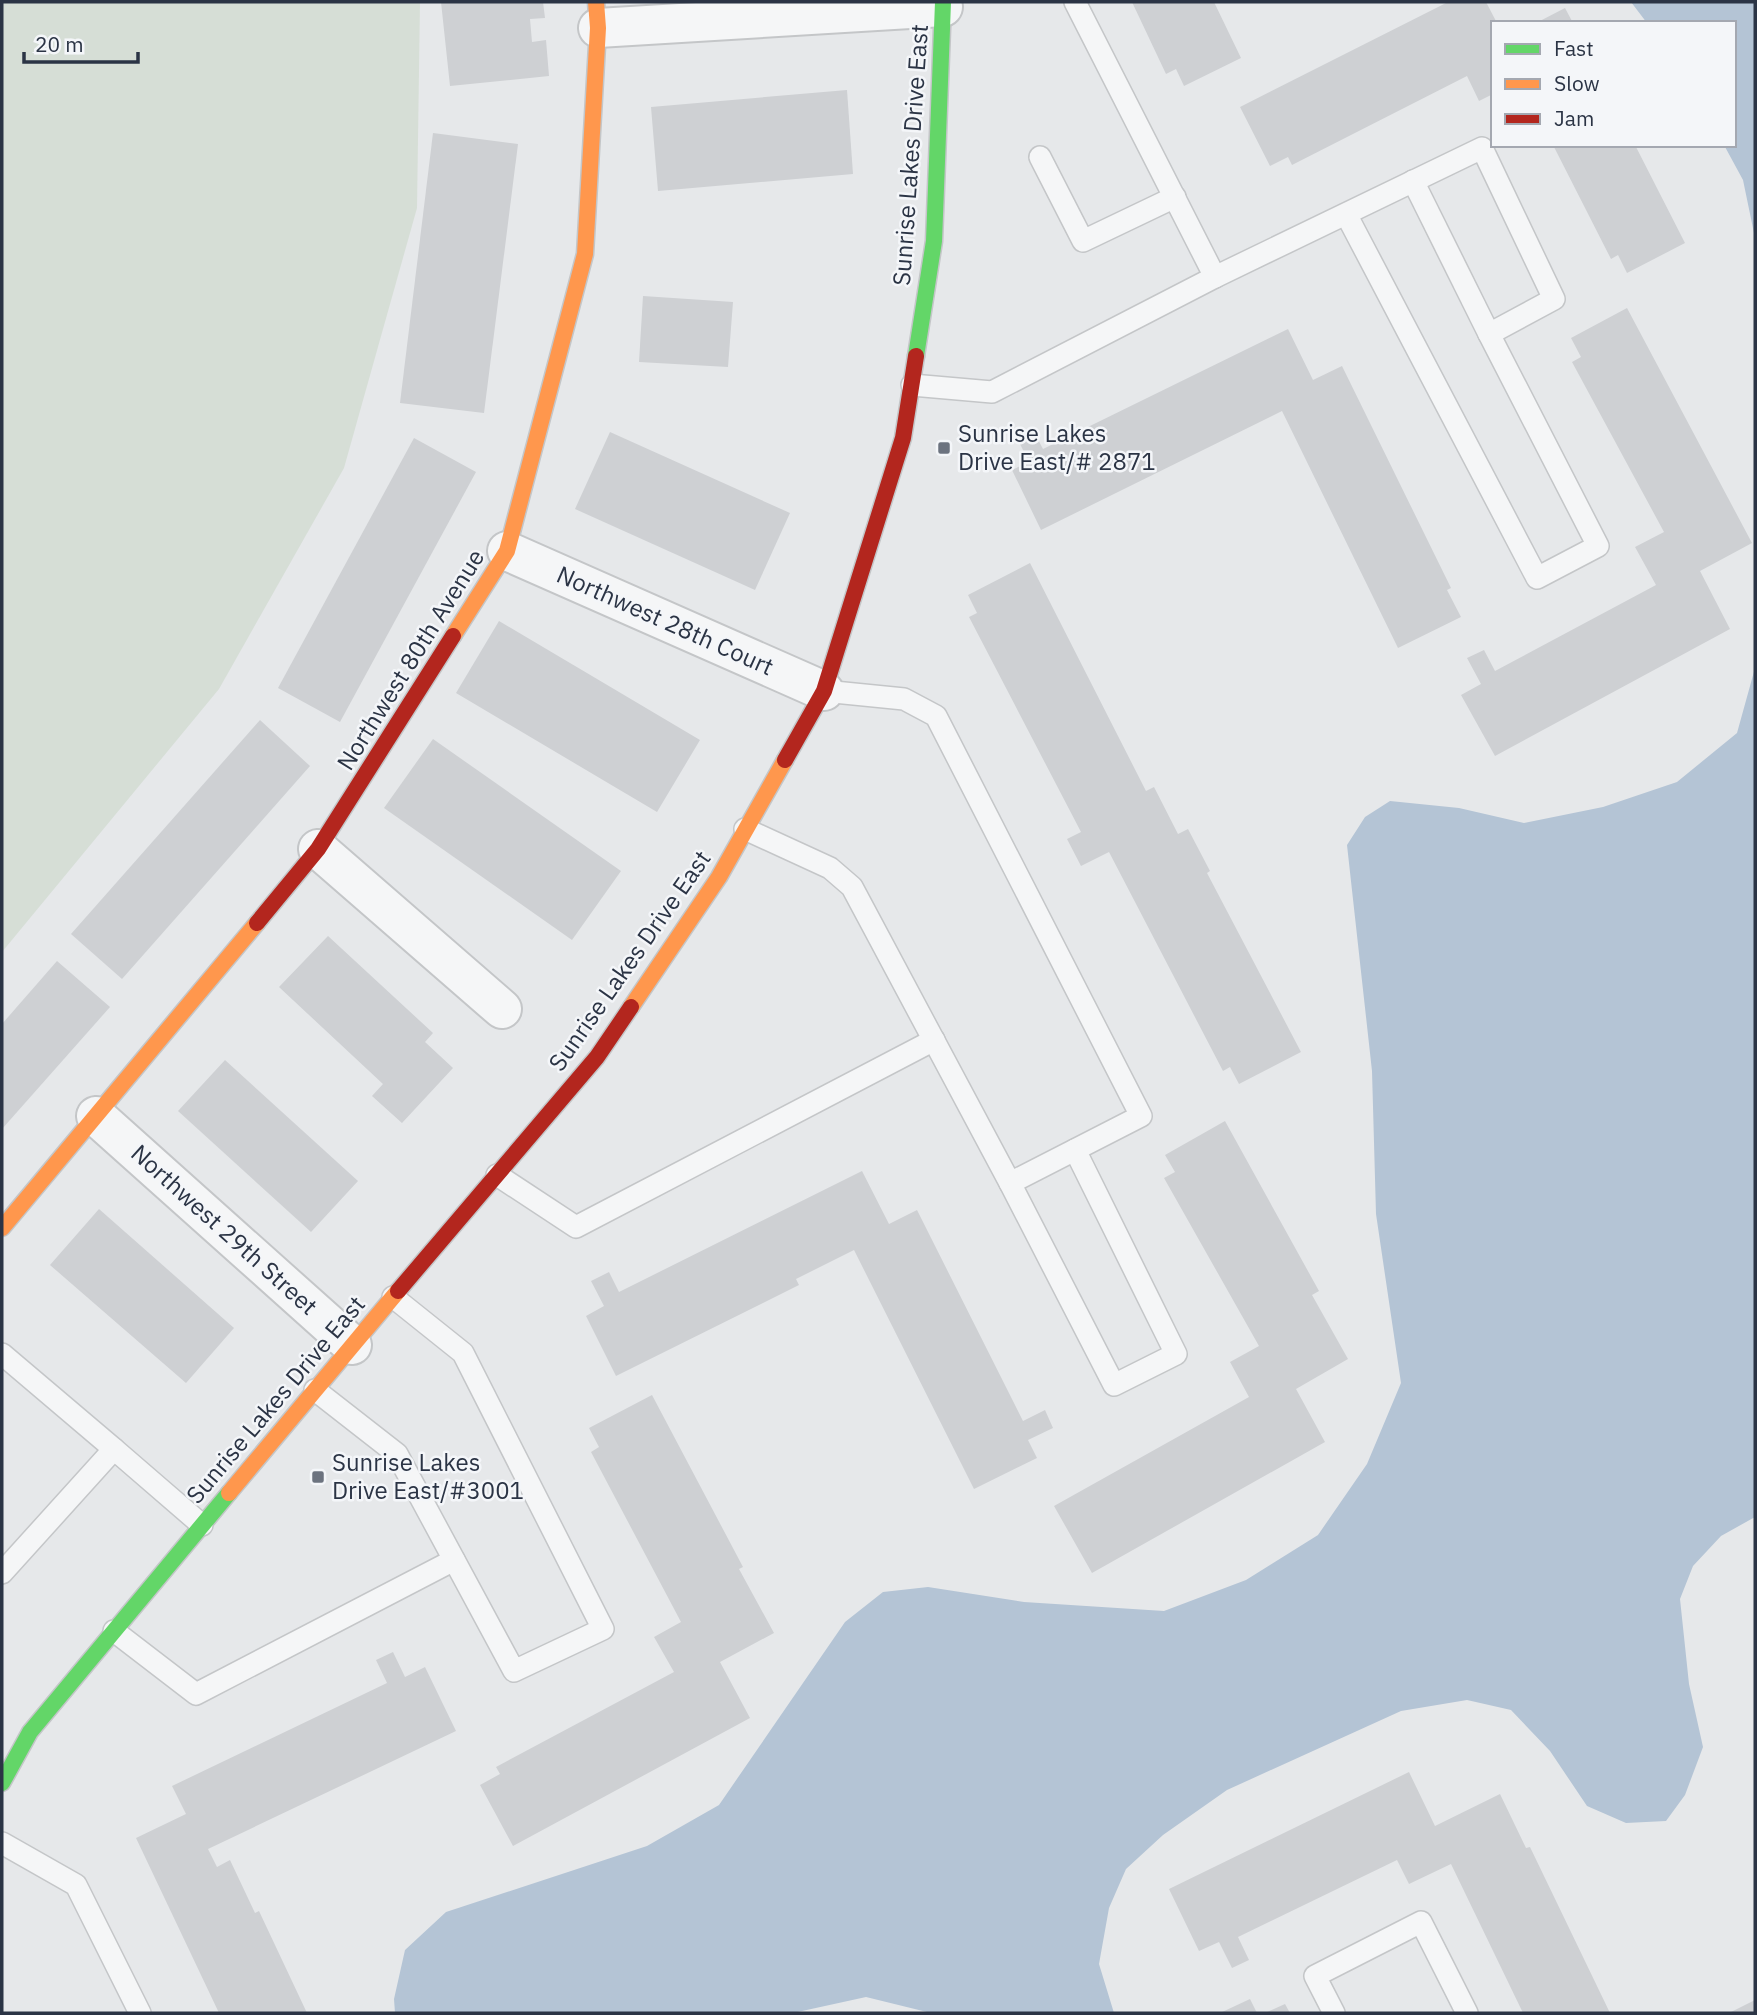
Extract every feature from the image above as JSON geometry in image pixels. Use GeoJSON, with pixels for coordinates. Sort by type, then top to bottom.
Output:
{"type":"FeatureCollection","features":[{"type":"Feature","properties":{"kind":"street"},"geometry":{"type":"LineString","coordinates":[[597,15],[943,4]]}},
{"type":"Feature","properties":{"kind":"street","name":"Sunrise Lakes Drive East"},"geometry":{"type":"LineString","coordinates":[[2,1783],[30,1732],[352,1345],[597,1057],[719,877],[824,691],[903,438],[934,241],[943,4]]}},
{"type":"Feature","properties":{"kind":"street","name":"Northwest 80th Avenue"},"geometry":{"type":"LineString","coordinates":[[2,1228],[318,849],[507,551],[585,254],[597,15]]}},
{"type":"Feature","properties":{"kind":"street","name":"Northwest 28th Court"},"geometry":{"type":"LineString","coordinates":[[507,551],[824,691]]}},
{"type":"Feature","properties":{"kind":"street"},"geometry":{"type":"LineString","coordinates":[[318,849],[502,1009]]}},
{"type":"Feature","properties":{"kind":"street","name":"Northwest 29th Street"},"geometry":{"type":"LineString","coordinates":[[96,1116],[352,1345]]}},
{"type":"Feature","properties":{"kind":"lane"},"geometry":{"type":"LineString","coordinates":[[1075,2],[1215,277]]}},
{"type":"Feature","properties":{"kind":"lane"},"geometry":{"type":"LineString","coordinates":[[912,385],[992,392],[1215,277],[1482,148],[1554,299],[1489,334]]}},
{"type":"Feature","properties":{"kind":"lane"},"geometry":{"type":"LineString","coordinates":[[1040,157],[1083,241],[1175,197]]}},
{"type":"Feature","properties":{"kind":"lane"},"geometry":{"type":"LineString","coordinates":[[1346,214],[1537,578],[1598,546],[1413,181]]}},
{"type":"Feature","properties":{"kind":"lane"},"geometry":{"type":"LineString","coordinates":[[824,691],[904,699],[936,716],[1141,1116],[1010,1183]]}},
{"type":"Feature","properties":{"kind":"lane"},"geometry":{"type":"LineString","coordinates":[[746,830],[830,868],[852,887],[1114,1385],[1176,1354],[1075,1150]]}},
{"type":"Feature","properties":{"kind":"lane"},"geometry":{"type":"LineString","coordinates":[[497,1175],[576,1227],[934,1040]]}},
{"type":"Feature","properties":{"kind":"lane"},"geometry":{"type":"LineString","coordinates":[[315,1390],[397,1454],[514,1671],[603,1629],[463,1353],[393,1297]]}},
{"type":"Feature","properties":{"kind":"lane"},"geometry":{"type":"LineString","coordinates":[[2,1354],[202,1525]]}},
{"type":"Feature","properties":{"kind":"lane"},"geometry":{"type":"LineString","coordinates":[[2,1573],[114,1449]]}},
{"type":"Feature","properties":{"kind":"lane"},"geometry":{"type":"LineString","coordinates":[[114,1631],[196,1694],[454,1560]]}},
{"type":"Feature","properties":{"kind":"lane"},"geometry":{"type":"LineString","coordinates":[[2,1843],[76,1885],[140,2013]]}},
{"type":"Feature","properties":{"kind":"lane"},"geometry":{"type":"LineString","coordinates":[[1334,2013],[1315,1976],[1421,1922],[1467,2013]]}},
{"type":"Feature","properties":{"kind":"shaded area"},"geometry":{"type":"Polygon","coordinates":[[[2,2],[420,2],[417,208],[344,468],[219,689],[2,952],[2,2]]]}},
{"type":"Feature","properties":{"kind":"water"},"geometry":{"type":"Polygon","coordinates":[[[1631,2],[1755,2],[1755,238],[1743,180],[1725,147],[1736,147],[1736,21],[1645,21],[1631,2]]]}},
{"type":"Feature","properties":{"kind":"water"},"geometry":{"type":"Polygon","coordinates":[[[1755,668],[1755,1517],[1721,1536],[1693,1566],[1680,1599],[1689,1684],[1703,1747],[1685,1795],[1666,1821],[1626,1823],[1587,1806],[1550,1751],[1511,1710],[1467,1700],[1401,1711],[1227,1790],[1163,1835],[1126,1869],[1109,1908],[1099,1964],[1114,2013],[931,2013],[866,1997],[793,2013],[395,2013],[394,1999],[405,1950],[446,1912],[647,1846],[719,1805],[845,1622],[883,1592],[928,1587],[1024,1602],[1164,1611],[1246,1580],[1318,1535],[1367,1464],[1401,1383],[1376,1214],[1372,1071],[1347,845],[1365,817],[1390,801],[1459,808],[1524,823],[1603,807],[1677,782],[1737,733],[1755,668]]]}},
{"type":"Feature","properties":{"kind":"building"},"geometry":{"type":"Polygon","coordinates":[[[441,2],[543,2],[545,18],[530,19],[532,42],[546,40],[549,76],[450,86],[441,2]]]}},
{"type":"Feature","properties":{"kind":"building"},"geometry":{"type":"Polygon","coordinates":[[[1132,2],[1214,2],[1241,58],[1184,86],[1176,69],[1166,74],[1132,2]]]}},
{"type":"Feature","properties":{"kind":"building"},"geometry":{"type":"Polygon","coordinates":[[[1448,2],[1486,2],[1496,21],[1491,21],[1491,95],[1479,101],[1467,76],[1292,165],[1288,157],[1270,166],[1240,107],[1448,2]]]}},
{"type":"Feature","properties":{"kind":"building"},"geometry":{"type":"Polygon","coordinates":[[[1565,8],[1572,21],[1540,21],[1565,8]]]}},
{"type":"Feature","properties":{"kind":"building"},"geometry":{"type":"Polygon","coordinates":[[[847,90],[853,174],[658,191],[651,107],[847,90]]]}},
{"type":"Feature","properties":{"kind":"building"},"geometry":{"type":"Polygon","coordinates":[[[433,133],[518,144],[484,413],[400,403],[433,133]]]}},
{"type":"Feature","properties":{"kind":"building"},"geometry":{"type":"Polygon","coordinates":[[[1554,147],[1636,147],[1685,243],[1627,273],[1618,255],[1611,259],[1554,147]]]}},
{"type":"Feature","properties":{"kind":"building"},"geometry":{"type":"Polygon","coordinates":[[[643,296],[733,302],[728,367],[639,362],[643,296]]]}},
{"type":"Feature","properties":{"kind":"building"},"geometry":{"type":"Polygon","coordinates":[[[1627,308],[1752,543],[1700,571],[1730,629],[1495,756],[1461,695],[1481,684],[1467,658],[1484,650],[1495,671],[1656,585],[1635,547],[1664,532],[1572,362],[1581,357],[1571,338],[1627,308]]]}},
{"type":"Feature","properties":{"kind":"building"},"geometry":{"type":"Polygon","coordinates":[[[1288,329],[1313,380],[1342,366],[1451,588],[1447,590],[1461,617],[1398,648],[1282,411],[1041,530],[1012,470],[1029,462],[1017,438],[1033,430],[1043,449],[1288,329]]]}},
{"type":"Feature","properties":{"kind":"building"},"geometry":{"type":"Polygon","coordinates":[[[610,432],[790,513],[755,590],[575,509],[610,432]]]}},
{"type":"Feature","properties":{"kind":"building"},"geometry":{"type":"Polygon","coordinates":[[[414,438],[476,472],[340,722],[278,688],[414,438]]]}},
{"type":"Feature","properties":{"kind":"building"},"geometry":{"type":"Polygon","coordinates":[[[1030,563],[1146,791],[1154,787],[1178,834],[1188,829],[1210,871],[1207,873],[1301,1052],[1239,1084],[1230,1067],[1223,1071],[1109,852],[1081,866],[1067,839],[1081,832],[969,617],[977,613],[968,595],[1030,563]]]}},
{"type":"Feature","properties":{"kind":"building"},"geometry":{"type":"Polygon","coordinates":[[[499,621],[700,740],[657,812],[456,693],[499,621]]]}},
{"type":"Feature","properties":{"kind":"building"},"geometry":{"type":"Polygon","coordinates":[[[260,720],[310,766],[122,979],[71,934],[260,720]]]}},
{"type":"Feature","properties":{"kind":"building"},"geometry":{"type":"Polygon","coordinates":[[[433,739],[621,871],[572,940],[384,808],[433,739]]]}},
{"type":"Feature","properties":{"kind":"building"},"geometry":{"type":"Polygon","coordinates":[[[328,936],[433,1033],[425,1042],[453,1068],[402,1123],[372,1096],[383,1084],[279,987],[328,936]]]}},
{"type":"Feature","properties":{"kind":"building"},"geometry":{"type":"Polygon","coordinates":[[[57,961],[110,1007],[2,1129],[2,1024],[57,961]]]}},
{"type":"Feature","properties":{"kind":"building"},"geometry":{"type":"Polygon","coordinates":[[[225,1060],[358,1181],[311,1232],[178,1111],[225,1060]]]}},
{"type":"Feature","properties":{"kind":"building"},"geometry":{"type":"Polygon","coordinates":[[[1225,1121],[1319,1291],[1312,1295],[1348,1359],[1296,1389],[1325,1442],[1092,1573],[1054,1506],[1249,1397],[1230,1362],[1259,1346],[1164,1178],[1175,1172],[1165,1155],[1225,1121]]]}},
{"type":"Feature","properties":{"kind":"building"},"geometry":{"type":"Polygon","coordinates":[[[862,1171],[889,1224],[917,1210],[1023,1421],[1045,1410],[1053,1428],[1028,1440],[1037,1458],[974,1489],[854,1250],[796,1279],[799,1285],[616,1376],[586,1316],[604,1306],[591,1281],[609,1272],[619,1292],[862,1171]]]}},
{"type":"Feature","properties":{"kind":"building"},"geometry":{"type":"Polygon","coordinates":[[[99,1209],[234,1328],[186,1383],[50,1265],[99,1209]]]}},
{"type":"Feature","properties":{"kind":"building"},"geometry":{"type":"Polygon","coordinates":[[[652,1395],[743,1567],[739,1569],[774,1633],[720,1662],[750,1718],[513,1846],[480,1785],[500,1774],[496,1767],[674,1672],[654,1637],[681,1622],[591,1452],[599,1447],[589,1428],[652,1395]]]}},
{"type":"Feature","properties":{"kind":"building"},"geometry":{"type":"Polygon","coordinates":[[[393,1652],[405,1677],[425,1667],[456,1731],[208,1849],[217,1867],[230,1860],[255,1913],[259,1911],[307,2013],[219,2013],[136,1838],[186,1814],[172,1786],[387,1683],[376,1660],[393,1652]]]}},
{"type":"Feature","properties":{"kind":"building"},"geometry":{"type":"Polygon","coordinates":[[[1409,1772],[1435,1826],[1500,1794],[1526,1848],[1530,1847],[1610,2013],[1523,2013],[1451,1864],[1409,1884],[1397,1860],[1238,1937],[1249,1960],[1232,1968],[1219,1942],[1199,1951],[1169,1889],[1409,1772]]]}},
{"type":"Feature","properties":{"kind":"building"},"geometry":{"type":"Polygon","coordinates":[[[1250,1999],[1257,2013],[1220,2013],[1250,1999]]]}},
{"type":"Feature","properties":{"kind":"building"},"geometry":{"type":"Polygon","coordinates":[[[1755,2000],[1755,2013],[1729,2013],[1755,2000]]]}},
{"type":"Feature","properties":{"kind":"building"},"geometry":{"type":"Polygon","coordinates":[[[1285,2004],[1290,2013],[1265,2013],[1285,2004]]]}},
{"type":"Feature","properties":{"kind":"traffic: fast"},"geometry":{"type":"LineString","coordinates":[[916,356],[934,241],[943,2]]}},
{"type":"Feature","properties":{"kind":"traffic: fast"},"geometry":{"type":"LineString","coordinates":[[2,1783],[30,1732],[229,1493]]}},
{"type":"Feature","properties":{"kind":"traffic: slow"},"geometry":{"type":"LineString","coordinates":[[453,636],[507,551],[585,254],[598,28],[596,2]]}},
{"type":"Feature","properties":{"kind":"traffic: slow"},"geometry":{"type":"LineString","coordinates":[[631,1007],[719,877],[785,760]]}},
{"type":"Feature","properties":{"kind":"traffic: slow"},"geometry":{"type":"LineString","coordinates":[[2,1228],[257,923]]}},
{"type":"Feature","properties":{"kind":"traffic: slow"},"geometry":{"type":"LineString","coordinates":[[229,1493],[398,1291]]}},
{"type":"Feature","properties":{"kind":"traffic: jam"},"geometry":{"type":"LineString","coordinates":[[785,760],[824,691],[903,438],[916,356]]}},
{"type":"Feature","properties":{"kind":"traffic: jam"},"geometry":{"type":"LineString","coordinates":[[257,923],[318,849],[453,636]]}},
{"type":"Feature","properties":{"kind":"traffic: jam"},"geometry":{"type":"LineString","coordinates":[[398,1291],[597,1057],[631,1007]]}},
{"type":"Feature","properties":{"kind":"place","name":"Sunrise Lakes Drive East/# 2871"},"geometry":{"type":"Point","coordinates":[944,448]}},
{"type":"Feature","properties":{"kind":"place","name":"Sunrise Lakes Drive East/#3001"},"geometry":{"type":"Point","coordinates":[318,1477]}}]}
